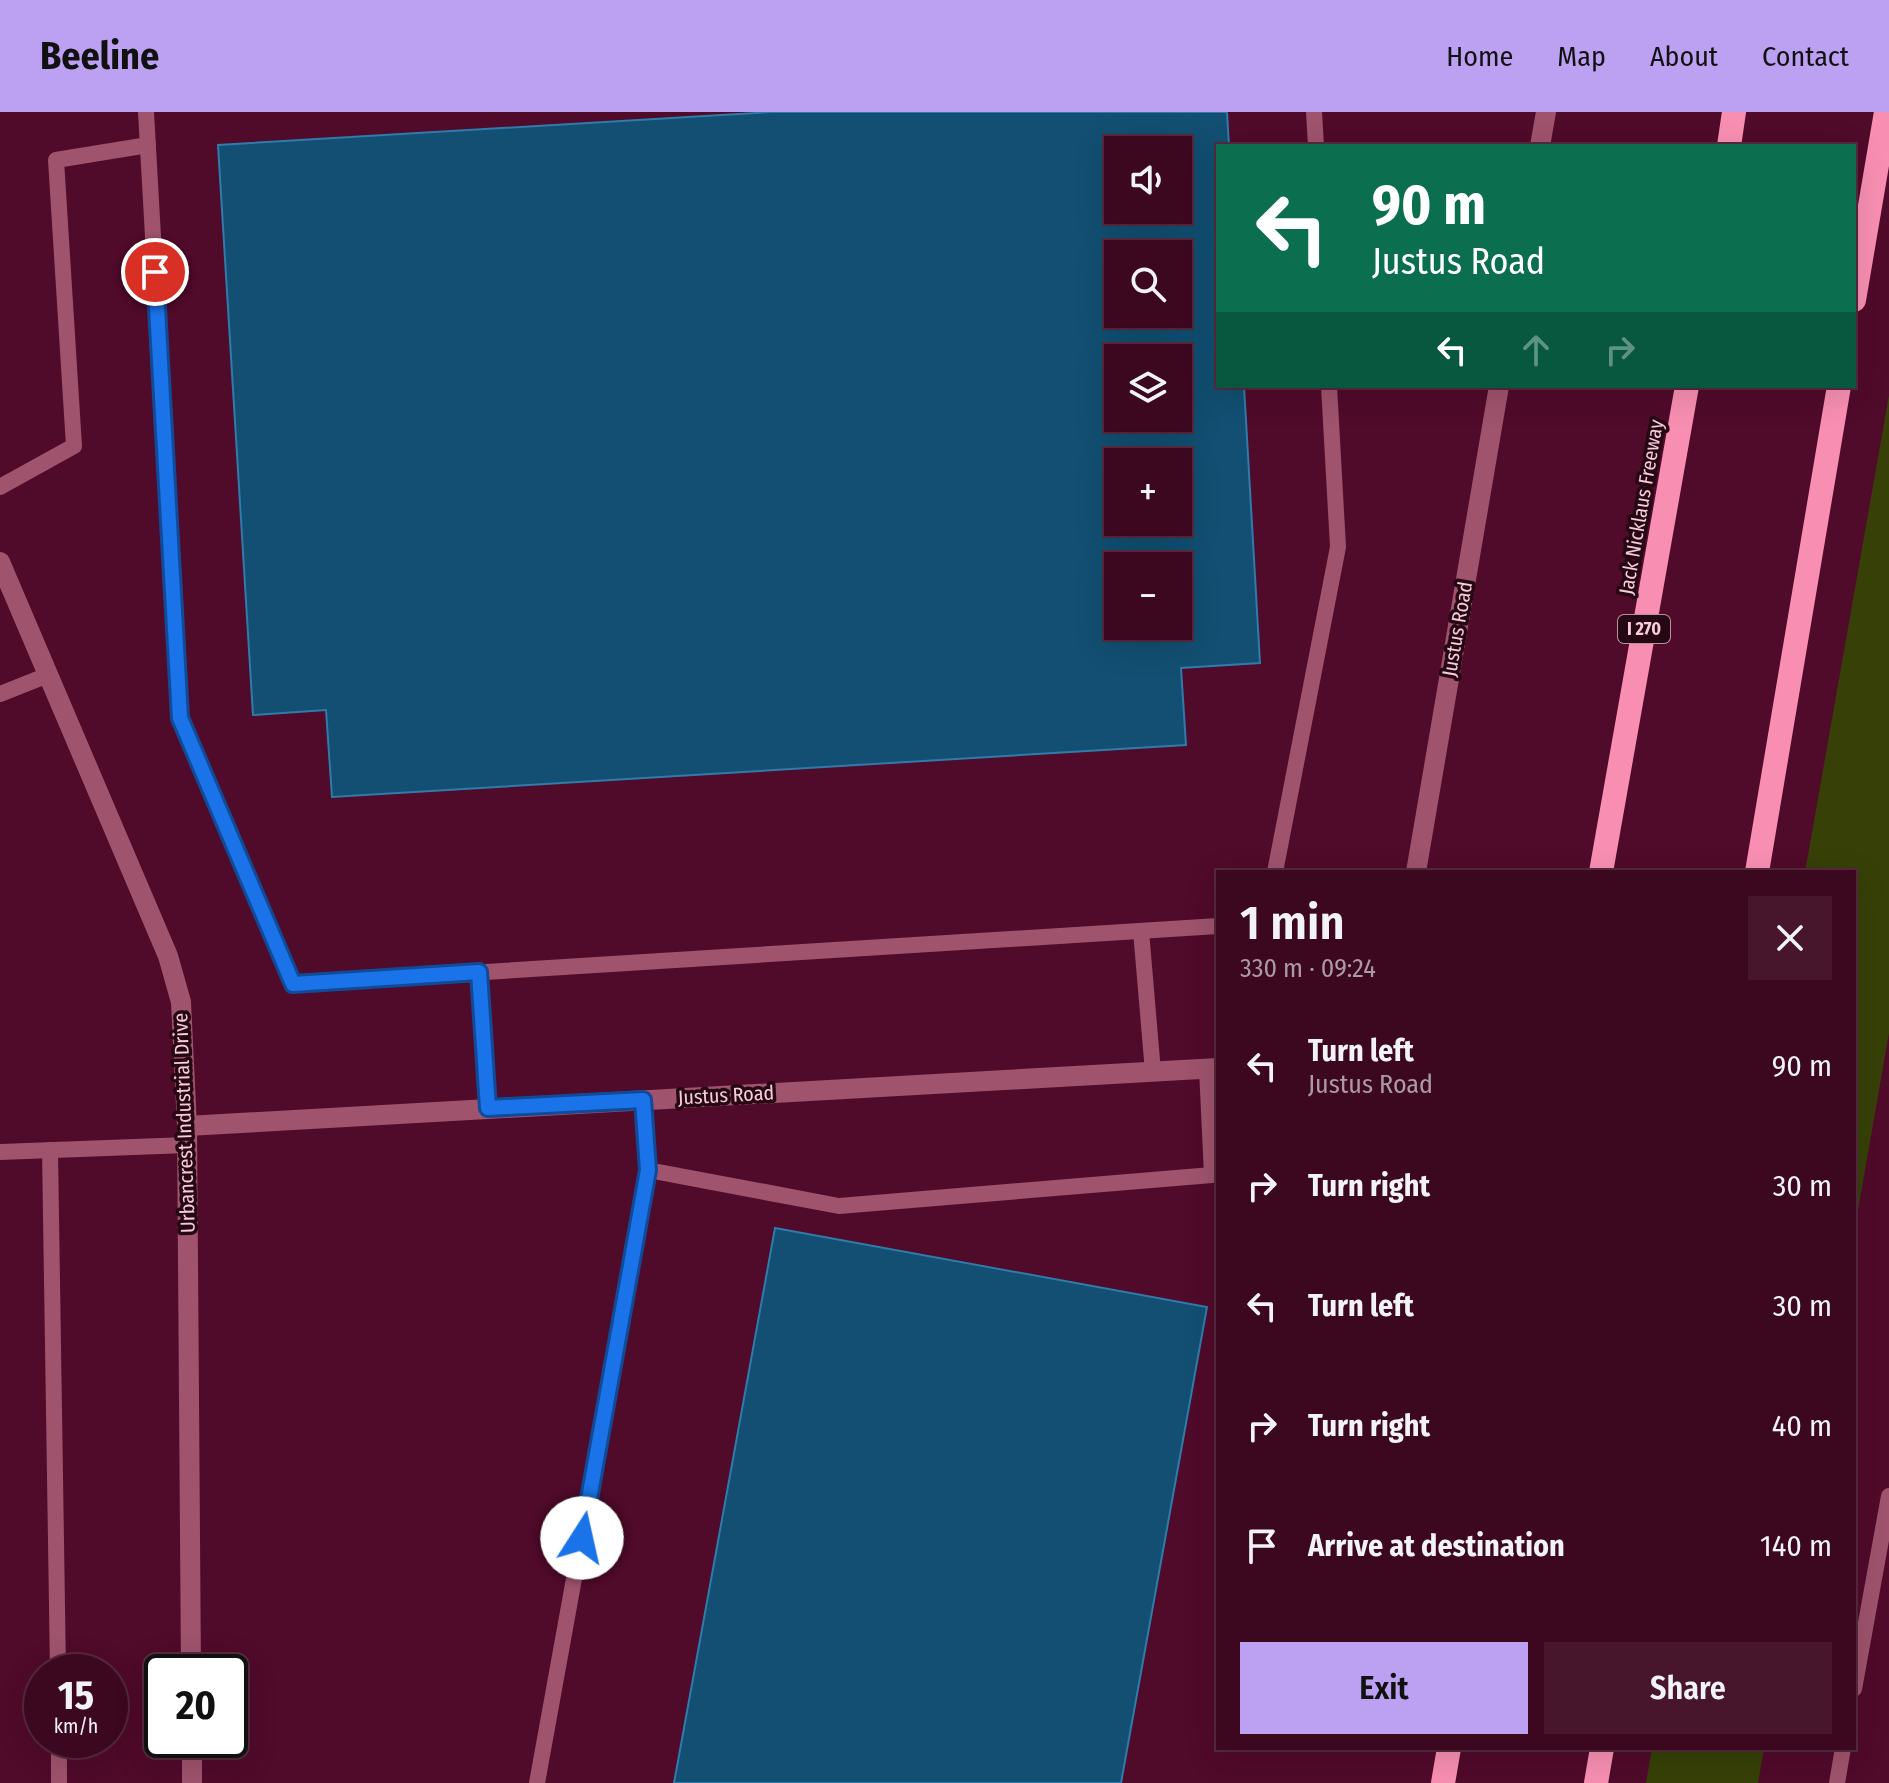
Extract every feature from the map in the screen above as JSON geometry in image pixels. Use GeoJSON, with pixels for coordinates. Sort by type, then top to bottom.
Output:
{"type":"FeatureCollection","features":[{"type":"Feature","properties":{"kind":"highway"},"geometry":{"type":"LineString","coordinates":[[1729,144],[1734,112]]}},
{"type":"Feature","properties":{"kind":"highway"},"geometry":{"type":"LineString","coordinates":[[1856,288],[1886,112]]}},
{"type":"Feature","properties":{"kind":"highway","name":"Jack Nicklaus Freeway"},"geometry":{"type":"LineString","coordinates":[[1601,870],[1687,388]]}},
{"type":"Feature","properties":{"kind":"highway"},"geometry":{"type":"LineString","coordinates":[[1757,870],[1839,388]]}},
{"type":"Feature","properties":{"kind":"highway"},"geometry":{"type":"LineString","coordinates":[[1443,1783],[1449,1750]]}},
{"type":"Feature","properties":{"kind":"highway"},"geometry":{"type":"LineString","coordinates":[[1596,1783],[1602,1750]]}},
{"type":"Feature","properties":{"kind":"street"},"geometry":{"type":"LineString","coordinates":[[1540,144],[1546,112]]}},
{"type":"Feature","properties":{"kind":"street","name":"Justus Road"},"geometry":{"type":"LineString","coordinates":[[1416,870],[1499,388]]}},
{"type":"Feature","properties":{"kind":"street","name":"Urbancrest Industrial Drive"},"geometry":{"type":"LineString","coordinates":[[0,562],[168,956],[181,1002],[187,1135],[191,1654]]}},
{"type":"Feature","properties":{"kind":"street","name":"Justus Road"},"geometry":{"type":"LineString","coordinates":[[187,1135],[488,1108],[1212,1069]]}},
{"type":"Feature","properties":{"kind":"street"},"geometry":{"type":"LineString","coordinates":[[192,1758],[192,1783]]}},
{"type":"Feature","properties":{"kind":"lane"},"geometry":{"type":"LineString","coordinates":[[146,112],[180,718],[293,984],[1216,926]]}},
{"type":"Feature","properties":{"kind":"lane"},"geometry":{"type":"LineString","coordinates":[[1314,112],[1316,144]]}},
{"type":"Feature","properties":{"kind":"lane"},"geometry":{"type":"LineString","coordinates":[[0,487],[74,446],[56,160],[148,145]]}},
{"type":"Feature","properties":{"kind":"lane"},"geometry":{"type":"LineString","coordinates":[[1275,870],[1338,547],[1329,388]]}},
{"type":"Feature","properties":{"kind":"lane"},"geometry":{"type":"LineString","coordinates":[[0,694],[48,675]]}},
{"type":"Feature","properties":{"kind":"lane"},"geometry":{"type":"LineString","coordinates":[[1141,931],[1153,1072]]}},
{"type":"Feature","properties":{"kind":"lane"},"geometry":{"type":"LineString","coordinates":[[479,972],[488,1108]]}},
{"type":"Feature","properties":{"kind":"lane"},"geometry":{"type":"LineString","coordinates":[[648,1170],[839,1206],[1212,1175],[1212,1069]]}},
{"type":"Feature","properties":{"kind":"lane"},"geometry":{"type":"LineString","coordinates":[[537,1783],[648,1170],[643,1100]]}},
{"type":"Feature","properties":{"kind":"lane"},"geometry":{"type":"LineString","coordinates":[[0,1152],[50,1150],[187,1135]]}},
{"type":"Feature","properties":{"kind":"lane"},"geometry":{"type":"LineString","coordinates":[[50,1150],[58,1654]]}},
{"type":"Feature","properties":{"kind":"lane"},"geometry":{"type":"LineString","coordinates":[[1856,1678],[1889,1496]]}},
{"type":"Feature","properties":{"kind":"lane"},"geometry":{"type":"LineString","coordinates":[[1837,1783],[1843,1750]]}},
{"type":"Feature","properties":{"kind":"lane"},"geometry":{"type":"LineString","coordinates":[[59,1758],[59,1783]]}},
{"type":"Feature","properties":{"kind":"green space"},"geometry":{"type":"Polygon","coordinates":[[[1889,395],[1889,1033],[1856,1222],[1856,870],[1805,870],[1889,395]]]}},
{"type":"Feature","properties":{"kind":"green space"},"geometry":{"type":"Polygon","coordinates":[[[1652,1750],[1764,1750],[1758,1783],[1646,1783],[1652,1750]]]}},
{"type":"Feature","properties":{"kind":"building"},"geometry":{"type":"Polygon","coordinates":[[[772,112],[1227,112],[1229,144],[1216,144],[1216,388],[1244,388],[1260,663],[1181,668],[1186,745],[332,797],[326,710],[253,715],[218,145],[772,112]]]}},
{"type":"Feature","properties":{"kind":"building"},"geometry":{"type":"Polygon","coordinates":[[[775,1228],[1207,1307],[1121,1783],[674,1783],[775,1228]]]}},
{"type":"Feature","properties":{"kind":"route"},"geometry":{"type":"LineString","coordinates":[[155,272],[180,718],[293,984],[479,972],[488,1108],[643,1100],[648,1170],[582,1538]]}}]}
